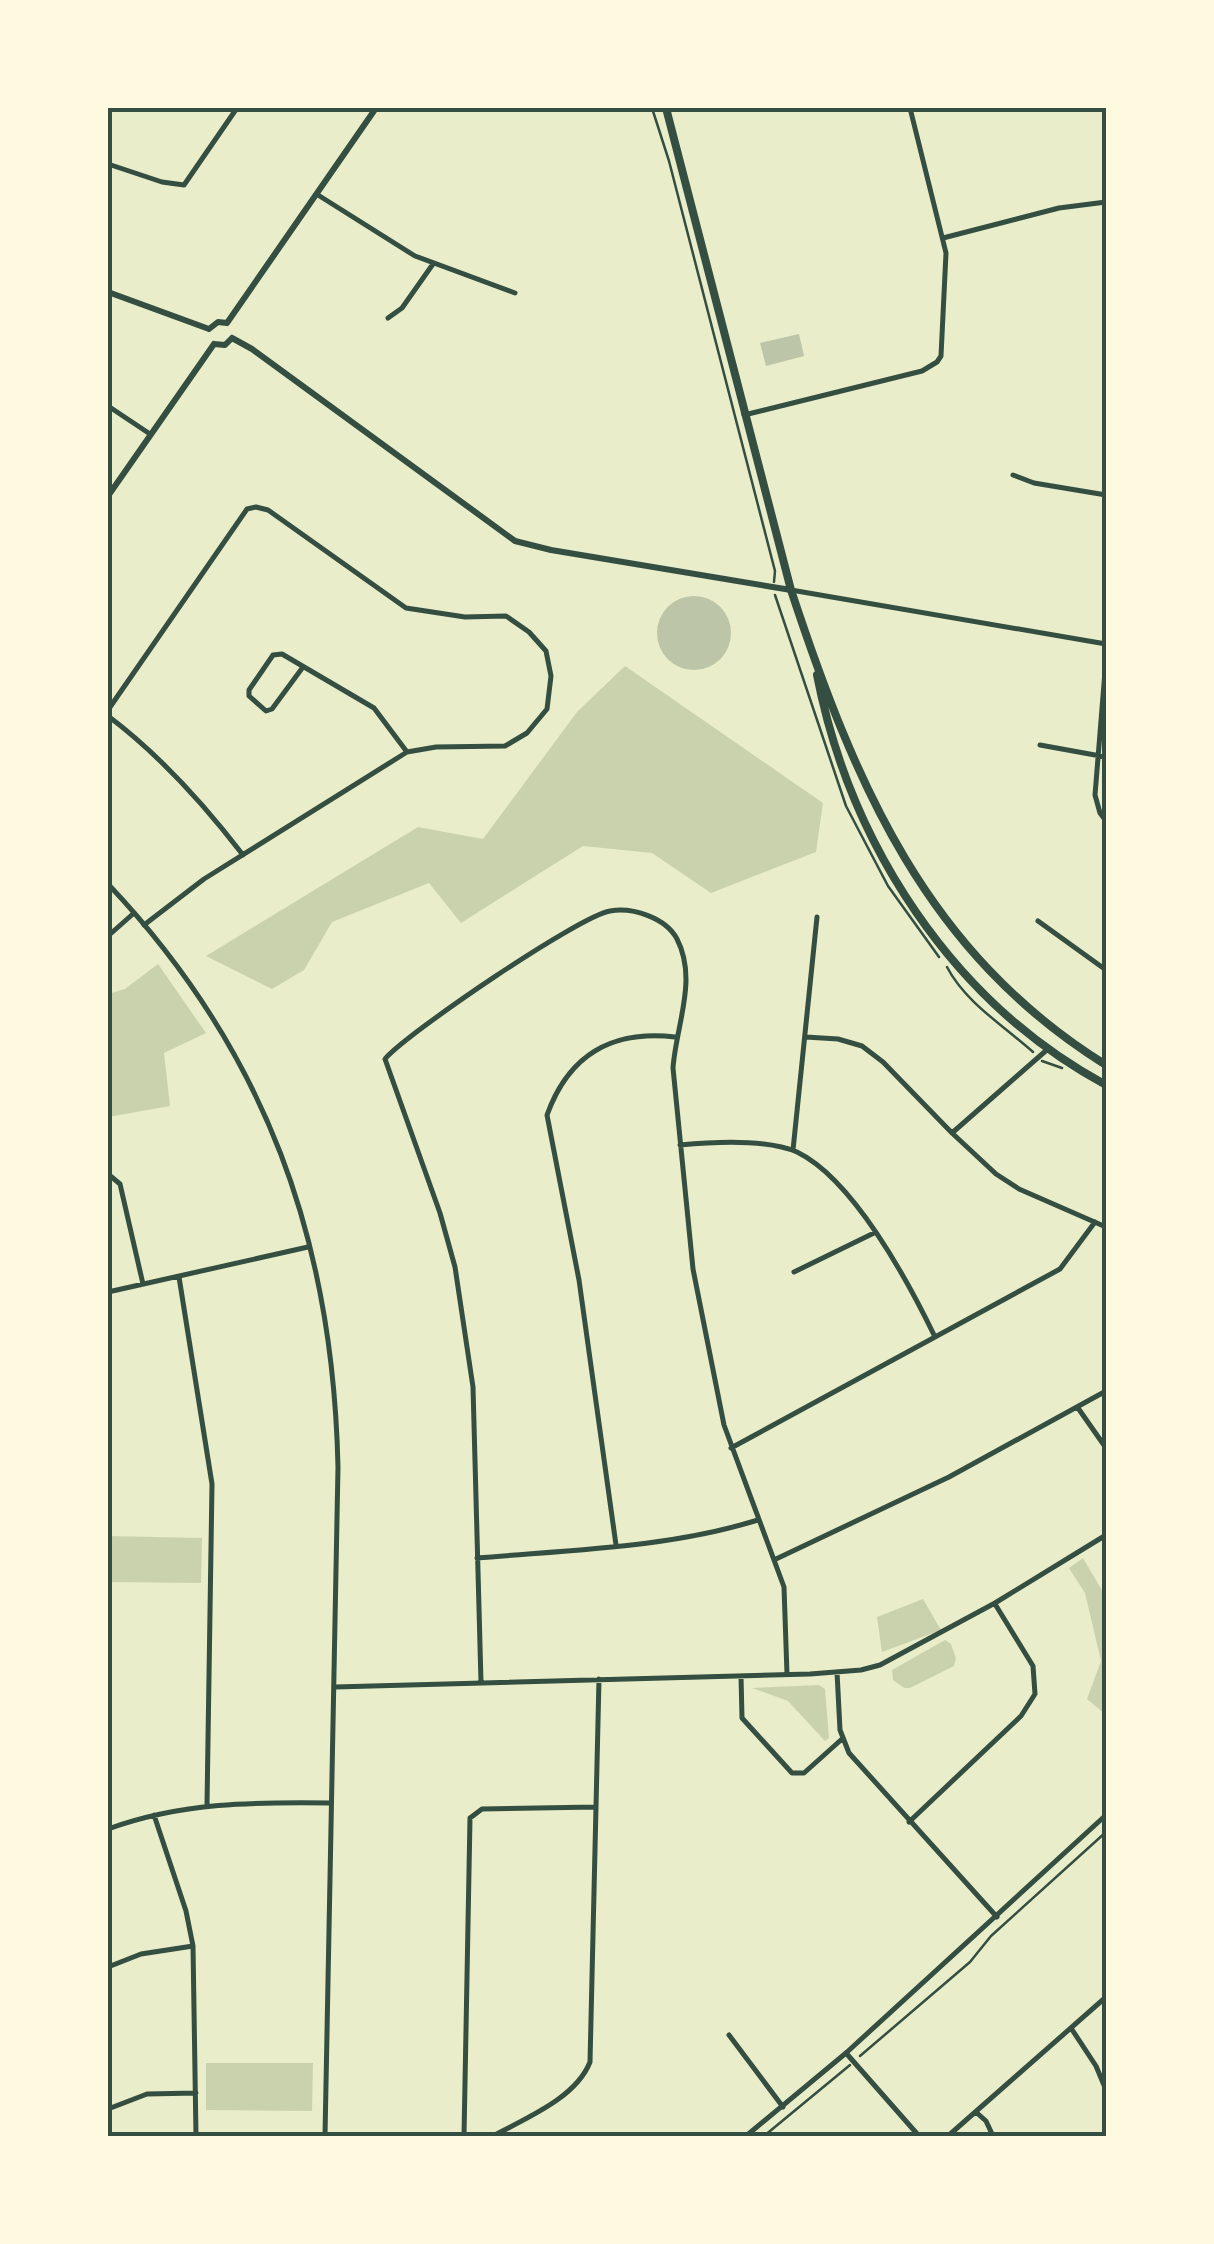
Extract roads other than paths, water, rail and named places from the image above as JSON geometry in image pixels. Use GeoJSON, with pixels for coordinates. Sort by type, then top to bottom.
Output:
{"type":"FeatureCollection","features":[{"type":"Feature","properties":{"kind":"main road"},"geometry":{"type":"LineString","coordinates":[[227,324],[376,108]]}},
{"type":"Feature","properties":{"kind":"main road"},"geometry":{"type":"LineString","coordinates":[[666,108],[791,590],[814,661],[895,842],[960,940],[1010,993],[1106,1065]]}},
{"type":"Feature","properties":{"kind":"main road"},"geometry":{"type":"LineString","coordinates":[[108,292],[210,329]]}},
{"type":"Feature","properties":{"kind":"main road"},"geometry":{"type":"LineString","coordinates":[[218,322],[227,324],[232,338],[225,345],[214,344],[209,338],[210,329],[218,322]]}},
{"type":"Feature","properties":{"kind":"main road"},"geometry":{"type":"LineString","coordinates":[[232,338],[515,540],[791,590]]}},
{"type":"Feature","properties":{"kind":"main road"},"geometry":{"type":"LineString","coordinates":[[108,496],[214,344]]}},
{"type":"Feature","properties":{"kind":"main road"},"geometry":{"type":"LineString","coordinates":[[814,661],[823,705],[854,799],[892,878],[916,914],[976,985],[1049,1048],[1106,1085]]}},
{"type":"Feature","properties":{"kind":"street"},"geometry":{"type":"LineString","coordinates":[[108,164],[184,185],[238,108]]}},
{"type":"Feature","properties":{"kind":"street"},"geometry":{"type":"LineString","coordinates":[[744,415],[922,370],[937,362],[943,344],[943,238],[910,108]]}},
{"type":"Feature","properties":{"kind":"street"},"geometry":{"type":"LineString","coordinates":[[318,195],[433,264],[515,294]]}},
{"type":"Feature","properties":{"kind":"street"},"geometry":{"type":"LineString","coordinates":[[943,238],[1060,208],[1106,202]]}},
{"type":"Feature","properties":{"kind":"street"},"geometry":{"type":"LineString","coordinates":[[388,318],[402,308],[433,264]]}},
{"type":"Feature","properties":{"kind":"street"},"geometry":{"type":"LineString","coordinates":[[108,406],[150,434]]}},
{"type":"Feature","properties":{"kind":"street"},"geometry":{"type":"LineString","coordinates":[[1013,474],[1034,483],[1106,494]]}},
{"type":"Feature","properties":{"kind":"street"},"geometry":{"type":"LineString","coordinates":[[144,926],[185,892],[407,752],[436,747],[505,746],[527,733],[547,709],[551,676],[546,651],[529,632],[506,616],[465,617],[406,608],[268,510],[247,510],[108,713],[145,744],[243,854]]}},
{"type":"Feature","properties":{"kind":"street"},"geometry":{"type":"LineString","coordinates":[[791,590],[1106,644]]}},
{"type":"Feature","properties":{"kind":"street"},"geometry":{"type":"LineString","coordinates":[[304,666],[272,709],[266,711],[249,696],[249,690],[273,655],[282,654],[304,666],[374,708],[407,752]]}},
{"type":"Feature","properties":{"kind":"street"},"geometry":{"type":"LineString","coordinates":[[1106,659],[1094,795],[1106,822]]}},
{"type":"Feature","properties":{"kind":"street"},"geometry":{"type":"LineString","coordinates":[[1040,746],[1106,757]]}},
{"type":"Feature","properties":{"kind":"street"},"geometry":{"type":"LineString","coordinates":[[108,884],[194,990],[247,1076],[303,1213],[325,1311],[337,1414],[325,2136]]}},
{"type":"Feature","properties":{"kind":"street"},"geometry":{"type":"LineString","coordinates":[[481,1682],[473,1387],[455,1266],[440,1212],[385,1059],[460,1001],[582,921],[610,911],[645,915],[664,925],[676,938],[686,964],[688,981],[673,1068],[693,1269],[731,1448],[784,1587],[787,1674]]}},
{"type":"Feature","properties":{"kind":"street"},"geometry":{"type":"LineString","coordinates":[[108,936],[134,913]]}},
{"type":"Feature","properties":{"kind":"street"},"geometry":{"type":"LineString","coordinates":[[793,1150],[817,916]]}},
{"type":"Feature","properties":{"kind":"street"},"geometry":{"type":"LineString","coordinates":[[1038,921],[1106,970]]}},
{"type":"Feature","properties":{"kind":"street"},"geometry":{"type":"LineString","coordinates":[[616,1546],[579,1280],[547,1115],[556,1089],[579,1060],[610,1042],[655,1035],[676,1037]]}},
{"type":"Feature","properties":{"kind":"street"},"geometry":{"type":"LineString","coordinates":[[806,1037],[838,1039],[862,1046],[996,1174],[1018,1189],[1106,1227]]}},
{"type":"Feature","properties":{"kind":"street"},"geometry":{"type":"LineString","coordinates":[[952,1134],[1049,1048]]}},
{"type":"Feature","properties":{"kind":"street"},"geometry":{"type":"LineString","coordinates":[[680,1146],[746,1144],[793,1150],[830,1175],[850,1196],[935,1337]]}},
{"type":"Feature","properties":{"kind":"street"},"geometry":{"type":"LineString","coordinates":[[108,1174],[120,1184],[143,1284]]}},
{"type":"Feature","properties":{"kind":"street"},"geometry":{"type":"LineString","coordinates":[[731,1448],[1060,1269],[1095,1222]]}},
{"type":"Feature","properties":{"kind":"street"},"geometry":{"type":"LineString","coordinates":[[794,1272],[874,1234]]}},
{"type":"Feature","properties":{"kind":"street"},"geometry":{"type":"LineString","coordinates":[[108,1292],[308,1247]]}},
{"type":"Feature","properties":{"kind":"street"},"geometry":{"type":"LineString","coordinates":[[179,1277],[212,1484],[207,1805]]}},
{"type":"Feature","properties":{"kind":"street"},"geometry":{"type":"LineString","coordinates":[[776,1560],[949,1477],[1106,1391]]}},
{"type":"Feature","properties":{"kind":"street"},"geometry":{"type":"LineString","coordinates":[[1078,1408],[1106,1448]]}},
{"type":"Feature","properties":{"kind":"street"},"geometry":{"type":"LineString","coordinates":[[476,1558],[720,1532],[758,1520]]}},
{"type":"Feature","properties":{"kind":"street"},"geometry":{"type":"LineString","coordinates":[[335,1687],[741,1676],[837,1672],[880,1665],[995,1603],[1106,1535]]}},
{"type":"Feature","properties":{"kind":"street"},"geometry":{"type":"LineString","coordinates":[[909,1822],[1021,1716],[1035,1694],[1033,1666],[995,1603]]}},
{"type":"Feature","properties":{"kind":"street"},"geometry":{"type":"LineString","coordinates":[[837,1672],[842,1740],[861,1768],[997,1918]]}},
{"type":"Feature","properties":{"kind":"street"},"geometry":{"type":"LineString","coordinates":[[741,1676],[742,1718],[792,1773],[798,1775],[842,1740]]}},
{"type":"Feature","properties":{"kind":"street"},"geometry":{"type":"LineString","coordinates":[[493,2136],[583,2080],[590,2062],[599,1679]]}},
{"type":"Feature","properties":{"kind":"street"},"geometry":{"type":"LineString","coordinates":[[108,1830],[154,1815],[207,1805],[332,1803]]}},
{"type":"Feature","properties":{"kind":"street"},"geometry":{"type":"LineString","coordinates":[[464,2136],[470,1818],[482,1809],[596,1807]]}},
{"type":"Feature","properties":{"kind":"street"},"geometry":{"type":"LineString","coordinates":[[154,1815],[186,1911],[192,1946],[196,2136]]}},
{"type":"Feature","properties":{"kind":"street"},"geometry":{"type":"LineString","coordinates":[[746,2136],[846,2053],[1106,1815]]}},
{"type":"Feature","properties":{"kind":"street"},"geometry":{"type":"LineString","coordinates":[[108,1967],[141,1954],[192,1946]]}},
{"type":"Feature","properties":{"kind":"street"},"geometry":{"type":"LineString","coordinates":[[948,2136],[1106,1997]]}},
{"type":"Feature","properties":{"kind":"street"},"geometry":{"type":"LineString","coordinates":[[1071,2028],[1096,2066],[1106,2090]]}},
{"type":"Feature","properties":{"kind":"street"},"geometry":{"type":"LineString","coordinates":[[729,2035],[783,2107]]}},
{"type":"Feature","properties":{"kind":"street"},"geometry":{"type":"LineString","coordinates":[[846,2053],[919,2136]]}},
{"type":"Feature","properties":{"kind":"street"},"geometry":{"type":"LineString","coordinates":[[108,2109],[147,2094],[196,2093]]}},
{"type":"Feature","properties":{"kind":"street"},"geometry":{"type":"LineString","coordinates":[[977,2113],[993,2136]]}}]}
